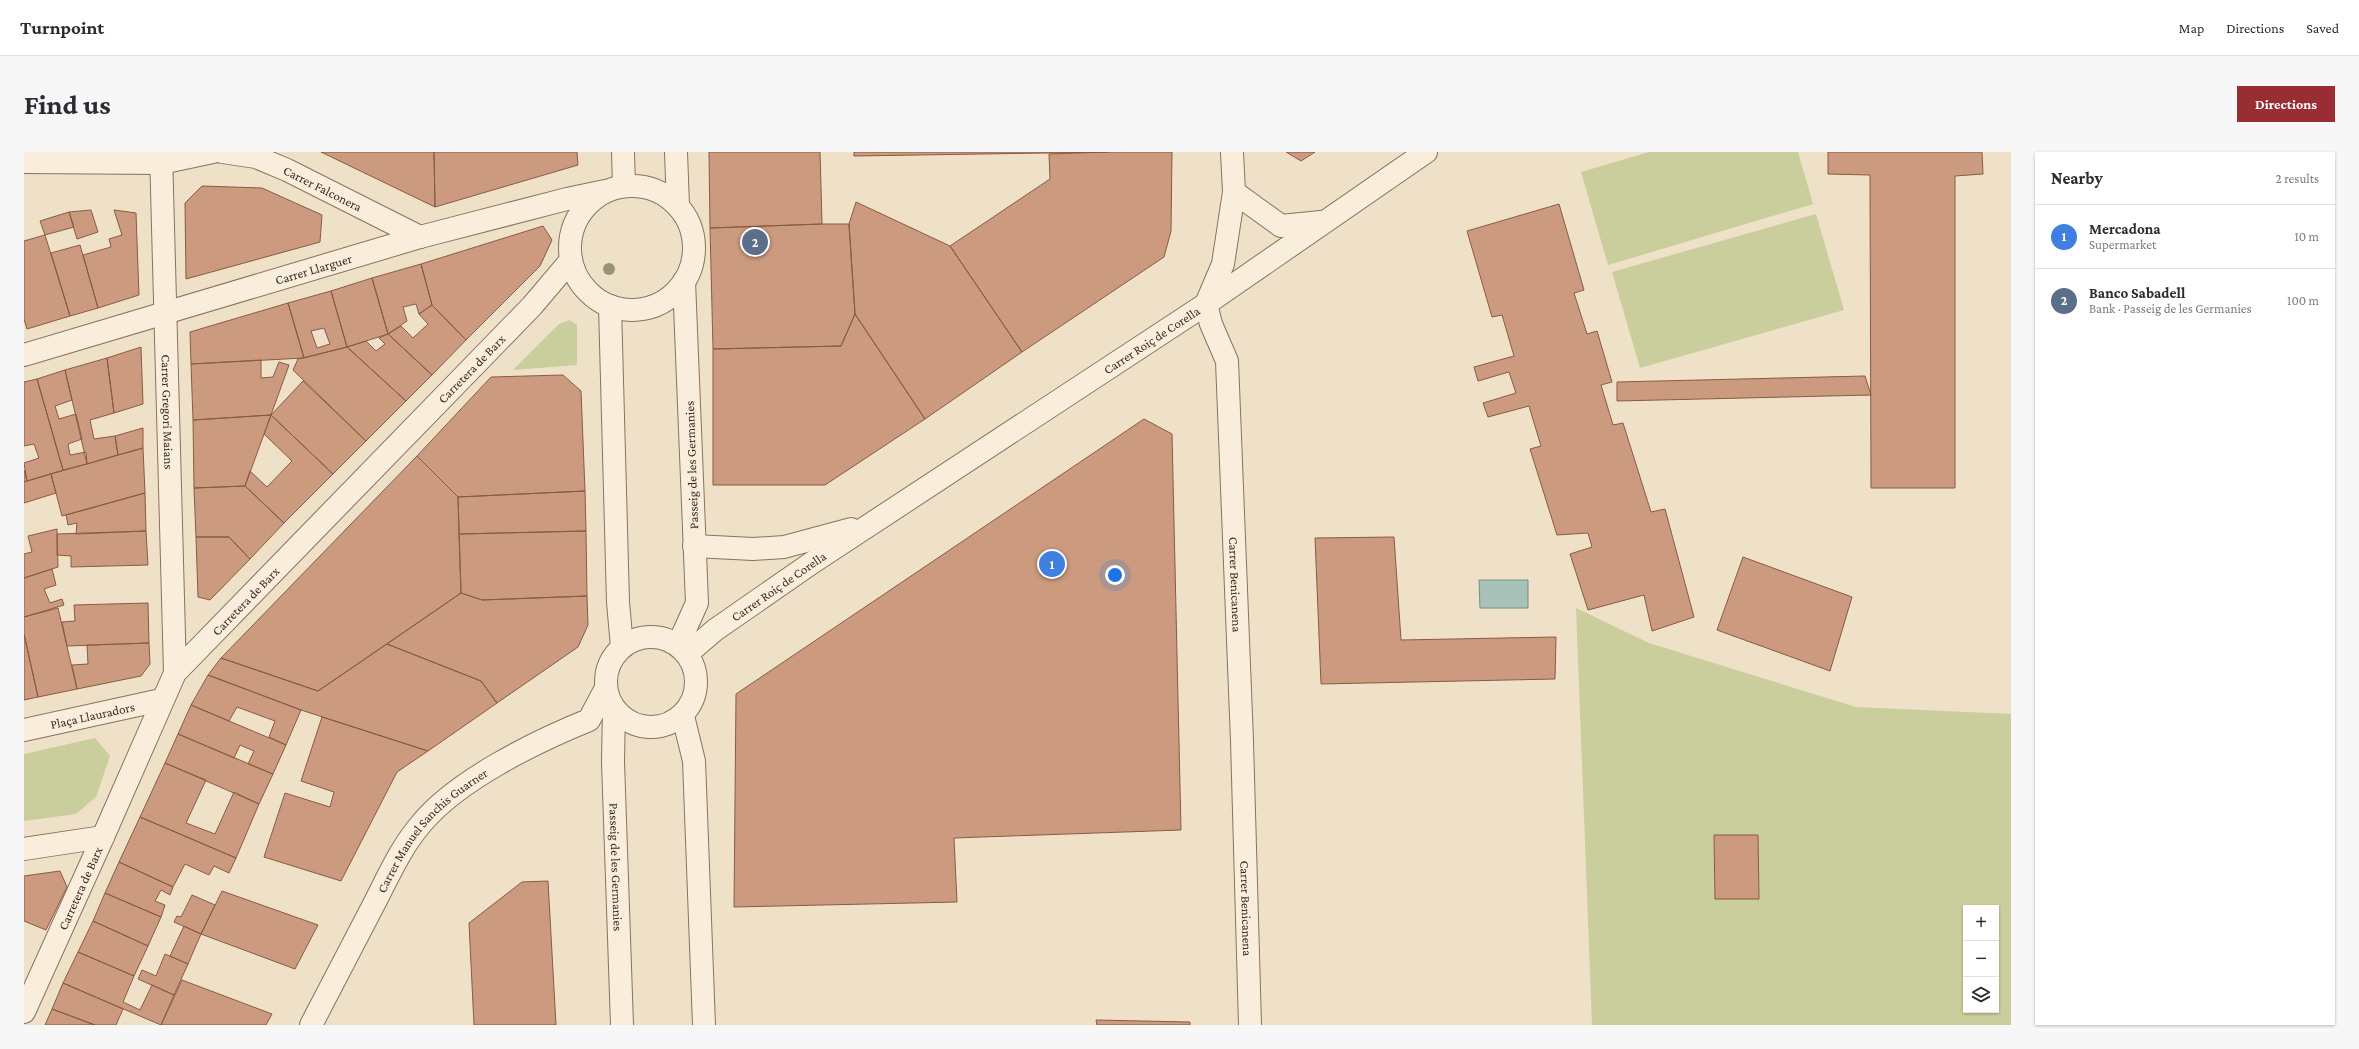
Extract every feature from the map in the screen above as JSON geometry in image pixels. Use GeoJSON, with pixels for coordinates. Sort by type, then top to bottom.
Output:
{"type":"FeatureCollection","features":[{"type":"Feature","properties":{"kind":"street"},"geometry":{"type":"LineString","coordinates":[[24,162],[161,158],[213,152]]}},
{"type":"Feature","properties":{"kind":"street","name":"Carrer Falconera"},"geometry":{"type":"LineString","coordinates":[[222,152],[251,155],[287,170],[420,237]]}},
{"type":"Feature","properties":{"kind":"street"},"geometry":{"type":"LineString","coordinates":[[615,189],[623,152]]}},
{"type":"Feature","properties":{"kind":"street"},"geometry":{"type":"LineString","coordinates":[[676,152],[678,206]]}},
{"type":"Feature","properties":{"kind":"street"},"geometry":{"type":"LineString","coordinates":[[1206,304],[1223,264],[1234,192],[1232,152]]}},
{"type":"Feature","properties":{"kind":"street","name":"Carrer Roiç de Corella"},"geometry":{"type":"LineString","coordinates":[[683,649],[715,630],[813,562],[1206,304],[1324,221],[1426,152]]}},
{"type":"Feature","properties":{"kind":"street","name":"Carrer Gregori Maians"},"geometry":{"type":"LineString","coordinates":[[161,158],[175,673]]}},
{"type":"Feature","properties":{"kind":"street"},"geometry":{"type":"LineString","coordinates":[[643,187],[662,193],[678,206],[689,223],[694,243],[692,263],[684,281],[674,293],[661,302],[646,308],[628,310],[610,306],[592,295],[578,279],[571,260],[570,239],[576,220],[588,203],[615,189],[643,187]]}},
{"type":"Feature","properties":{"kind":"street","name":"Carrer Llarguer"},"geometry":{"type":"LineString","coordinates":[[24,355],[420,237],[567,199],[615,189]]}},
{"type":"Feature","properties":{"kind":"street"},"geometry":{"type":"LineString","coordinates":[[1234,192],[1280,226],[1324,221]]}},
{"type":"Feature","properties":{"kind":"street","name":"Carretera de Barx"},"geometry":{"type":"LineString","coordinates":[[24,1012],[104,837],[161,700],[175,673],[532,306],[571,260]]}},
{"type":"Feature","properties":{"kind":"street","name":"Passeig de les Germanies"},"geometry":{"type":"LineString","coordinates":[[622,1025],[613,762],[614,709],[606,688],[609,666],[622,647],[638,638],[648,636],[668,640],[683,649],[697,603],[684,281]]}},
{"type":"Feature","properties":{"kind":"street","name":"Carrer Benicanena"},"geometry":{"type":"LineString","coordinates":[[1206,304],[1211,324],[1227,361],[1242,741],[1250,1025]]}},
{"type":"Feature","properties":{"kind":"street"},"geometry":{"type":"LineString","coordinates":[[610,306],[618,602],[622,647]]}},
{"type":"Feature","properties":{"kind":"street","name":"Carrer Roiç de Corella"},"geometry":{"type":"LineString","coordinates":[[694,546],[753,550],[784,547],[874,523]]}},
{"type":"Feature","properties":{"kind":"street"},"geometry":{"type":"LineString","coordinates":[[614,709],[626,720],[642,727],[663,726],[683,716],[691,705],[696,693],[696,672],[683,649]]}},
{"type":"Feature","properties":{"kind":"street","name":"Carrer Manuel Sanchis Guarner"},"geometry":{"type":"LineString","coordinates":[[311,1025],[398,858],[421,823],[455,792],[494,768],[543,739],[589,720],[606,688]]}},
{"type":"Feature","properties":{"kind":"street","name":"Plaça Llauradors"},"geometry":{"type":"LineString","coordinates":[[24,730],[161,700]]}},
{"type":"Feature","properties":{"kind":"street"},"geometry":{"type":"LineString","coordinates":[[683,716],[694,761],[704,1025]]}},
{"type":"Feature","properties":{"kind":"street"},"geometry":{"type":"LineString","coordinates":[[24,849],[104,837]]}},
{"type":"Feature","properties":{"kind":"green space"},"geometry":{"type":"Polygon","coordinates":[[[1649,152],[1798,152],[1813,204],[1608,265],[1581,172],[1649,152]]]}},
{"type":"Feature","properties":{"kind":"green space"},"geometry":{"type":"Polygon","coordinates":[[[1816,214],[1844,310],[1640,368],[1612,272],[1816,214]]]}},
{"type":"Feature","properties":{"kind":"green space"},"geometry":{"type":"Polygon","coordinates":[[[570,320],[577,325],[577,365],[513,370],[559,324],[570,320]]]}},
{"type":"Feature","properties":{"kind":"green space"},"geometry":{"type":"Polygon","coordinates":[[[1576,608],[1649,643],[1856,707],[2011,714],[2011,1025],[1592,1025],[1576,608]]]}},
{"type":"Feature","properties":{"kind":"green space"},"geometry":{"type":"Polygon","coordinates":[[[95,738],[110,756],[96,797],[76,814],[24,821],[24,754],[95,738]]]}},
{"type":"Feature","properties":{"kind":"water"},"geometry":{"type":"Polygon","coordinates":[[[1479,580],[1528,580],[1528,608],[1480,608],[1479,580]]]}},
{"type":"Feature","properties":{"kind":"building"},"geometry":{"type":"Polygon","coordinates":[[[321,152],[434,152],[435,207],[321,152]]]}},
{"type":"Feature","properties":{"kind":"building"},"geometry":{"type":"Polygon","coordinates":[[[434,152],[577,152],[578,165],[435,207],[434,152]]]}},
{"type":"Feature","properties":{"kind":"building"},"geometry":{"type":"Polygon","coordinates":[[[709,152],[820,152],[822,224],[710,228],[709,152]]]}},
{"type":"Feature","properties":{"kind":"building"},"geometry":{"type":"Polygon","coordinates":[[[854,152],[1109,152],[854,156],[854,152]]]}},
{"type":"Feature","properties":{"kind":"building"},"geometry":{"type":"Polygon","coordinates":[[[1172,152],[1171,231],[1164,257],[1022,352],[950,246],[1050,179],[1049,154],[1172,152]]]}},
{"type":"Feature","properties":{"kind":"building"},"geometry":{"type":"Polygon","coordinates":[[[1286,152],[1315,152],[1301,161],[1286,152]]]}},
{"type":"Feature","properties":{"kind":"building"},"geometry":{"type":"Polygon","coordinates":[[[1828,152],[1982,152],[1983,174],[1955,176],[1955,488],[1871,488],[1870,175],[1828,174],[1828,152]]]}},
{"type":"Feature","properties":{"kind":"building"},"geometry":{"type":"Polygon","coordinates":[[[202,186],[262,188],[322,215],[320,242],[186,279],[185,203],[202,186]]]}},
{"type":"Feature","properties":{"kind":"building"},"geometry":{"type":"Polygon","coordinates":[[[856,202],[950,246],[1022,352],[925,419],[855,314],[849,224],[856,202]]]}},
{"type":"Feature","properties":{"kind":"building"},"geometry":{"type":"Polygon","coordinates":[[[1559,204],[1584,290],[1574,293],[1587,334],[1597,331],[1612,382],[1601,385],[1613,425],[1623,423],[1651,512],[1665,509],[1694,617],[1652,631],[1644,595],[1588,610],[1570,554],[1592,547],[1588,533],[1557,535],[1530,449],[1541,446],[1529,406],[1488,417],[1483,403],[1516,393],[1509,372],[1478,381],[1474,367],[1514,356],[1502,315],[1492,317],[1467,231],[1559,204]]]}},
{"type":"Feature","properties":{"kind":"building"},"geometry":{"type":"Polygon","coordinates":[[[91,210],[98,232],[77,239],[69,212],[91,210]]]}},
{"type":"Feature","properties":{"kind":"building"},"geometry":{"type":"Polygon","coordinates":[[[114,210],[136,213],[139,295],[98,308],[83,255],[111,247],[109,239],[122,235],[114,210]]]}},
{"type":"Feature","properties":{"kind":"building"},"geometry":{"type":"Polygon","coordinates":[[[69,212],[74,227],[45,235],[40,221],[69,212]]]}},
{"type":"Feature","properties":{"kind":"building"},"geometry":{"type":"Polygon","coordinates":[[[849,224],[855,314],[841,346],[713,349],[710,228],[849,224]]]}},
{"type":"Feature","properties":{"kind":"building"},"geometry":{"type":"Polygon","coordinates":[[[543,226],[552,240],[540,266],[466,340],[432,305],[421,264],[543,226]]]}},
{"type":"Feature","properties":{"kind":"building"},"geometry":{"type":"Polygon","coordinates":[[[45,235],[70,316],[27,329],[24,319],[24,241],[45,235]]]}},
{"type":"Feature","properties":{"kind":"building"},"geometry":{"type":"Polygon","coordinates":[[[80,245],[98,308],[70,316],[51,253],[80,245]]]}},
{"type":"Feature","properties":{"kind":"building"},"geometry":{"type":"Polygon","coordinates":[[[421,264],[432,305],[419,314],[416,304],[403,307],[407,321],[388,334],[372,278],[421,264]]]}},
{"type":"Feature","properties":{"kind":"building"},"geometry":{"type":"Polygon","coordinates":[[[372,278],[388,334],[347,347],[331,291],[372,278]]]}},
{"type":"Feature","properties":{"kind":"building"},"geometry":{"type":"Polygon","coordinates":[[[331,291],[347,347],[304,358],[288,303],[331,291]],[[324,328],[311,331],[317,348],[330,344],[324,328]]]}},
{"type":"Feature","properties":{"kind":"building"},"geometry":{"type":"Polygon","coordinates":[[[288,303],[304,358],[191,364],[190,332],[288,303]]]}},
{"type":"Feature","properties":{"kind":"building"},"geometry":{"type":"Polygon","coordinates":[[[432,305],[466,340],[432,375],[388,334],[401,326],[413,338],[428,324],[419,314],[432,305]]]}},
{"type":"Feature","properties":{"kind":"building"},"geometry":{"type":"Polygon","coordinates":[[[855,314],[925,419],[825,485],[713,485],[713,349],[841,346],[855,314]]]}},
{"type":"Feature","properties":{"kind":"building"},"geometry":{"type":"Polygon","coordinates":[[[388,334],[432,375],[406,401],[347,347],[366,341],[376,351],[385,344],[379,338],[388,334]]]}},
{"type":"Feature","properties":{"kind":"building"},"geometry":{"type":"Polygon","coordinates":[[[141,347],[143,404],[114,413],[107,358],[141,347]]]}},
{"type":"Feature","properties":{"kind":"building"},"geometry":{"type":"Polygon","coordinates":[[[347,347],[406,401],[366,441],[293,370],[298,359],[347,347]]]}},
{"type":"Feature","properties":{"kind":"building"},"geometry":{"type":"Polygon","coordinates":[[[107,358],[114,413],[90,420],[94,439],[115,436],[118,455],[87,464],[65,370],[107,358]]]}},
{"type":"Feature","properties":{"kind":"building"},"geometry":{"type":"Polygon","coordinates":[[[261,360],[261,378],[273,377],[279,362],[289,365],[271,415],[193,420],[191,364],[261,360]]]}},
{"type":"Feature","properties":{"kind":"building"},"geometry":{"type":"Polygon","coordinates":[[[65,370],[72,400],[55,406],[59,419],[76,414],[82,439],[68,444],[70,455],[86,452],[87,464],[63,470],[37,379],[65,370]]]}},
{"type":"Feature","properties":{"kind":"building"},"geometry":{"type":"Polygon","coordinates":[[[563,375],[581,391],[585,491],[458,497],[417,456],[491,377],[563,375]]]}},
{"type":"Feature","properties":{"kind":"building"},"geometry":{"type":"Polygon","coordinates":[[[1865,376],[1871,395],[1617,401],[1617,382],[1865,376]]]}},
{"type":"Feature","properties":{"kind":"building"},"geometry":{"type":"Polygon","coordinates":[[[37,379],[63,470],[27,481],[24,463],[39,458],[34,444],[24,446],[24,382],[37,379]]]}},
{"type":"Feature","properties":{"kind":"building"},"geometry":{"type":"Polygon","coordinates":[[[303,381],[366,441],[333,474],[271,415],[303,381]]]}},
{"type":"Feature","properties":{"kind":"building"},"geometry":{"type":"Polygon","coordinates":[[[271,415],[245,486],[194,488],[193,420],[271,415]]]}},
{"type":"Feature","properties":{"kind":"building"},"geometry":{"type":"Polygon","coordinates":[[[271,415],[333,474],[284,523],[245,486],[250,471],[267,487],[292,461],[264,434],[271,415]]]}},
{"type":"Feature","properties":{"kind":"building"},"geometry":{"type":"Polygon","coordinates":[[[1144,419],[1172,434],[1181,830],[954,838],[957,902],[734,907],[736,694],[1144,419]]]}},
{"type":"Feature","properties":{"kind":"building"},"geometry":{"type":"Polygon","coordinates":[[[143,428],[143,448],[118,455],[115,436],[143,428]]]}},
{"type":"Feature","properties":{"kind":"building"},"geometry":{"type":"Polygon","coordinates":[[[143,448],[145,493],[62,516],[51,474],[143,448]]]}},
{"type":"Feature","properties":{"kind":"building"},"geometry":{"type":"Polygon","coordinates":[[[417,456],[458,497],[461,593],[318,691],[221,658],[417,456]]]}},
{"type":"Feature","properties":{"kind":"building"},"geometry":{"type":"Polygon","coordinates":[[[24,470],[27,481],[24,482],[24,470]]]}},
{"type":"Feature","properties":{"kind":"building"},"geometry":{"type":"Polygon","coordinates":[[[51,474],[56,493],[24,503],[24,482],[51,474]]]}},
{"type":"Feature","properties":{"kind":"building"},"geometry":{"type":"Polygon","coordinates":[[[245,486],[284,523],[250,559],[229,537],[196,537],[194,488],[245,486]]]}},
{"type":"Feature","properties":{"kind":"building"},"geometry":{"type":"Polygon","coordinates":[[[585,491],[586,531],[459,534],[458,497],[585,491]]]}},
{"type":"Feature","properties":{"kind":"building"},"geometry":{"type":"Polygon","coordinates":[[[145,493],[146,531],[76,534],[77,523],[68,525],[66,515],[145,493]]]}},
{"type":"Feature","properties":{"kind":"building"},"geometry":{"type":"Polygon","coordinates":[[[57,529],[58,567],[24,578],[24,554],[32,552],[28,536],[57,529]]]}},
{"type":"Feature","properties":{"kind":"building"},"geometry":{"type":"Polygon","coordinates":[[[146,531],[148,565],[71,567],[71,556],[57,555],[57,534],[146,531]]]}},
{"type":"Feature","properties":{"kind":"building"},"geometry":{"type":"Polygon","coordinates":[[[586,531],[587,596],[482,600],[461,593],[459,534],[586,531]]]}},
{"type":"Feature","properties":{"kind":"building"},"geometry":{"type":"Polygon","coordinates":[[[196,537],[229,537],[250,559],[210,600],[198,597],[196,537]]]}},
{"type":"Feature","properties":{"kind":"building"},"geometry":{"type":"Polygon","coordinates":[[[1394,537],[1401,640],[1556,637],[1555,679],[1321,684],[1315,538],[1394,537]]]}},
{"type":"Feature","properties":{"kind":"building"},"geometry":{"type":"Polygon","coordinates":[[[1743,557],[1852,597],[1830,671],[1717,630],[1743,557]]]}},
{"type":"Feature","properties":{"kind":"building"},"geometry":{"type":"Polygon","coordinates":[[[52,569],[56,585],[44,589],[50,603],[62,599],[64,605],[24,617],[24,578],[52,569]]]}},
{"type":"Feature","properties":{"kind":"building"},"geometry":{"type":"Polygon","coordinates":[[[461,593],[482,600],[587,596],[588,625],[578,647],[497,703],[481,681],[387,644],[461,593]]]}},
{"type":"Feature","properties":{"kind":"building"},"geometry":{"type":"Polygon","coordinates":[[[148,603],[149,643],[67,646],[62,622],[75,621],[74,605],[148,603]]]}},
{"type":"Feature","properties":{"kind":"building"},"geometry":{"type":"Polygon","coordinates":[[[58,608],[77,689],[38,697],[24,634],[24,617],[58,608]]]}},
{"type":"Feature","properties":{"kind":"building"},"geometry":{"type":"Polygon","coordinates":[[[24,634],[38,697],[24,700],[24,634]]]}},
{"type":"Feature","properties":{"kind":"building"},"geometry":{"type":"Polygon","coordinates":[[[149,643],[150,664],[141,676],[77,689],[72,665],[88,664],[87,645],[149,643]]]}},
{"type":"Feature","properties":{"kind":"building"},"geometry":{"type":"Polygon","coordinates":[[[387,644],[481,681],[497,703],[428,751],[301,710],[208,675],[221,658],[318,691],[387,644]]]}},
{"type":"Feature","properties":{"kind":"building"},"geometry":{"type":"Polygon","coordinates":[[[208,675],[301,710],[286,745],[269,737],[275,721],[237,707],[229,721],[191,705],[208,675]]]}},
{"type":"Feature","properties":{"kind":"building"},"geometry":{"type":"Polygon","coordinates":[[[191,705],[286,745],[273,774],[248,764],[254,751],[240,745],[234,758],[178,734],[191,705]]]}},
{"type":"Feature","properties":{"kind":"building"},"geometry":{"type":"Polygon","coordinates":[[[322,717],[428,751],[397,772],[341,881],[264,857],[285,793],[330,807],[334,792],[301,781],[322,717]]]}},
{"type":"Feature","properties":{"kind":"building"},"geometry":{"type":"Polygon","coordinates":[[[178,734],[273,774],[259,804],[165,763],[178,734]]]}},
{"type":"Feature","properties":{"kind":"building"},"geometry":{"type":"Polygon","coordinates":[[[165,763],[206,780],[186,823],[215,834],[234,792],[259,804],[236,858],[140,817],[165,763]]]}},
{"type":"Feature","properties":{"kind":"building"},"geometry":{"type":"Polygon","coordinates":[[[140,817],[236,858],[229,873],[214,866],[209,875],[185,864],[173,887],[119,862],[140,817]]]}},
{"type":"Feature","properties":{"kind":"building"},"geometry":{"type":"Polygon","coordinates":[[[1714,835],[1758,835],[1759,899],[1715,899],[1714,835]]]}},
{"type":"Feature","properties":{"kind":"building"},"geometry":{"type":"Polygon","coordinates":[[[119,862],[173,887],[170,895],[161,890],[155,901],[165,905],[161,917],[105,893],[119,862]]]}},
{"type":"Feature","properties":{"kind":"building"},"geometry":{"type":"Polygon","coordinates":[[[60,871],[67,887],[46,930],[24,921],[24,876],[60,871]]]}},
{"type":"Feature","properties":{"kind":"building"},"geometry":{"type":"Polygon","coordinates":[[[548,881],[556,1025],[474,1025],[469,923],[522,882],[548,881]]]}},
{"type":"Feature","properties":{"kind":"building"},"geometry":{"type":"Polygon","coordinates":[[[222,891],[318,925],[295,969],[201,934],[222,891]]]}},
{"type":"Feature","properties":{"kind":"building"},"geometry":{"type":"Polygon","coordinates":[[[105,893],[161,917],[148,946],[93,921],[105,893]]]}},
{"type":"Feature","properties":{"kind":"building"},"geometry":{"type":"Polygon","coordinates":[[[192,895],[215,905],[201,934],[174,922],[177,916],[181,917],[192,895]]]}},
{"type":"Feature","properties":{"kind":"building"},"geometry":{"type":"Polygon","coordinates":[[[93,921],[148,946],[134,976],[78,952],[93,921]]]}},
{"type":"Feature","properties":{"kind":"building"},"geometry":{"type":"Polygon","coordinates":[[[184,926],[201,934],[188,964],[170,956],[184,926]]]}},
{"type":"Feature","properties":{"kind":"building"},"geometry":{"type":"Polygon","coordinates":[[[78,952],[134,976],[123,1002],[140,1010],[152,985],[174,995],[161,1025],[63,983],[78,952]]]}},
{"type":"Feature","properties":{"kind":"building"},"geometry":{"type":"Polygon","coordinates":[[[165,954],[188,964],[174,995],[138,979],[142,970],[156,976],[165,954]]]}},
{"type":"Feature","properties":{"kind":"building"},"geometry":{"type":"Polygon","coordinates":[[[182,980],[272,1014],[266,1025],[161,1025],[182,980]]]}},
{"type":"Feature","properties":{"kind":"building"},"geometry":{"type":"Polygon","coordinates":[[[63,983],[123,1009],[116,1025],[95,1025],[52,1009],[63,983]]]}},
{"type":"Feature","properties":{"kind":"building"},"geometry":{"type":"Polygon","coordinates":[[[52,1009],[95,1025],[45,1025],[52,1009]]]}},
{"type":"Feature","properties":{"kind":"building"},"geometry":{"type":"Polygon","coordinates":[[[1096,1020],[1190,1022],[1190,1025],[1097,1025],[1096,1020]]]}},
{"type":"Feature","properties":{"kind":"place","name":"Banco Sabadell"},"geometry":{"type":"Point","coordinates":[755,242]}},
{"type":"Feature","properties":{"kind":"place","name":"Mercadona"},"geometry":{"type":"Point","coordinates":[1052,564]}}]}
